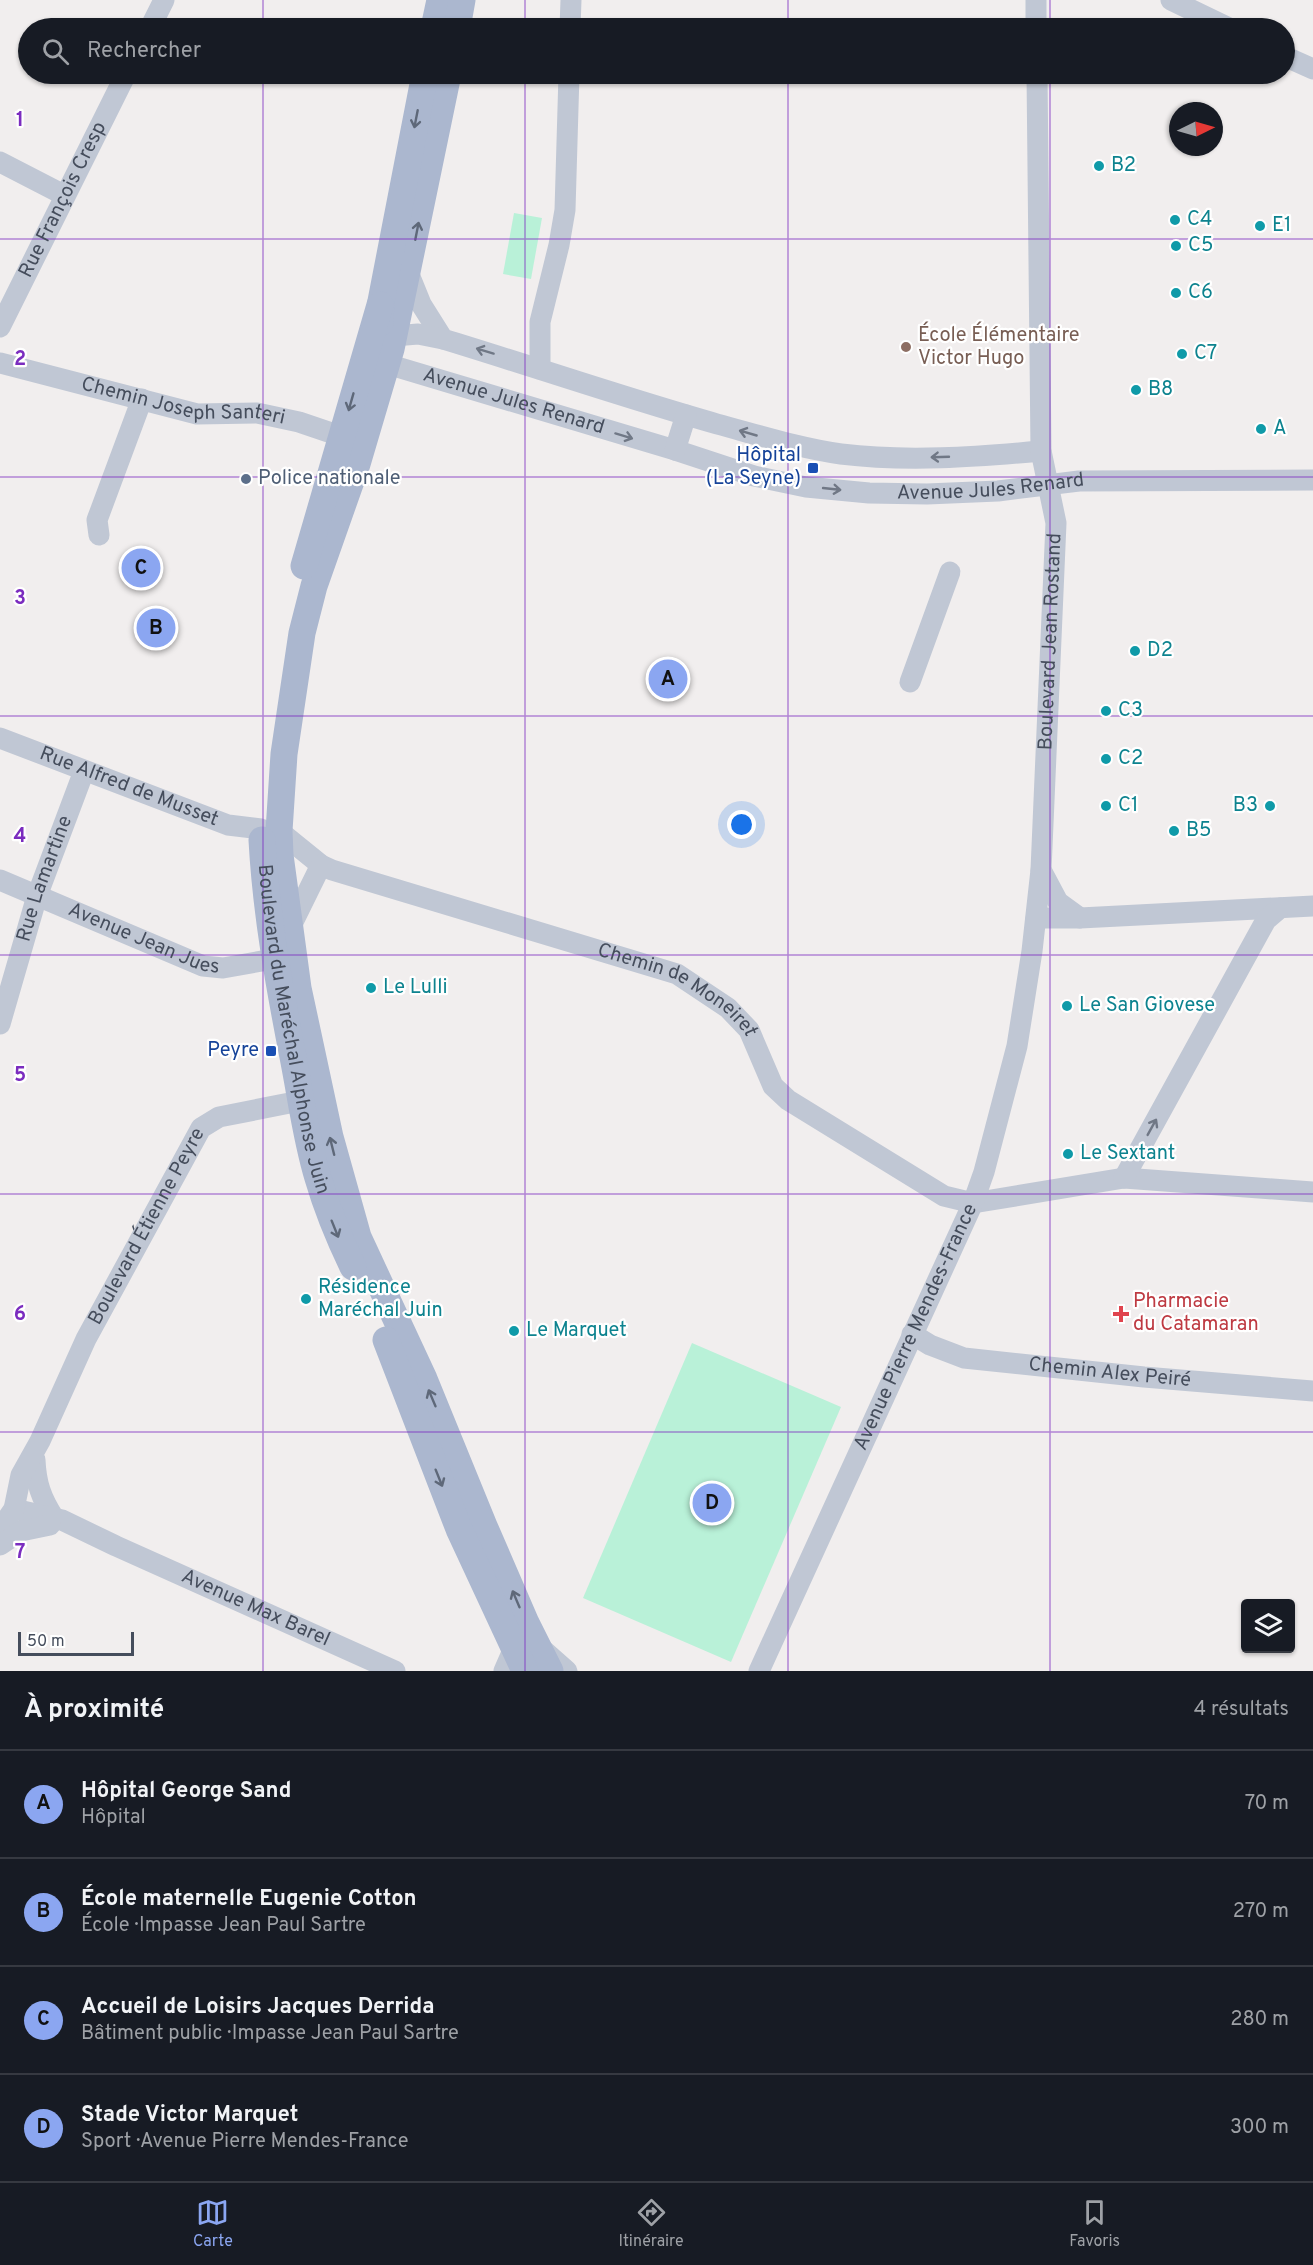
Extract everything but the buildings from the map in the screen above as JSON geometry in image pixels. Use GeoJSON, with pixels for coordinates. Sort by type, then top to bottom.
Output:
{"type":"FeatureCollection","features":[{"type":"Feature","properties":{"kind":"main road"},"geometry":{"type":"LineString","coordinates":[[436,18],[440,0]]}},
{"type":"Feature","properties":{"kind":"main road"},"geometry":{"type":"LineString","coordinates":[[459,18],[462,0]]}},
{"type":"Feature","properties":{"kind":"main road","name":"Boulevard du Maréchal Alphonse Juin"},"geometry":{"type":"LineString","coordinates":[[381,350],[380,305],[423,84]]}},
{"type":"Feature","properties":{"kind":"main road","name":"Boulevard du Maréchal Alphonse Juin"},"geometry":{"type":"LineString","coordinates":[[446,84],[408,272],[352,440],[302,633],[270,830],[285,948],[311,1098],[358,1237],[424,1379],[484,1526],[520,1658],[550,1671]]}},
{"type":"Feature","properties":{"kind":"street"},"geometry":{"type":"LineString","coordinates":[[155,18],[164,0]]}},
{"type":"Feature","properties":{"kind":"street"},"geometry":{"type":"LineString","coordinates":[[570,18],[571,0]]}},
{"type":"Feature","properties":{"kind":"street"},"geometry":{"type":"LineString","coordinates":[[1036,0],[1036,18]]}},
{"type":"Feature","properties":{"kind":"street"},"geometry":{"type":"LineString","coordinates":[[1171,0],[1208,18]]}},
{"type":"Feature","properties":{"kind":"street"},"geometry":{"type":"LineString","coordinates":[[1295,61],[1313,69]]}},
{"type":"Feature","properties":{"kind":"street","name":"Rue François Cresp"},"geometry":{"type":"LineString","coordinates":[[0,327],[121,84]]}},
{"type":"Feature","properties":{"kind":"street"},"geometry":{"type":"LineString","coordinates":[[540,369],[540,322],[560,245],[565,210],[569,84]]}},
{"type":"Feature","properties":{"kind":"street","name":"Boulevard Jean Rostand"},"geometry":{"type":"LineString","coordinates":[[973,1203],[984,1172],[1017,1046],[1041,870],[1056,523],[1041,451],[1037,84]]}},
{"type":"Feature","properties":{"kind":"street"},"geometry":{"type":"LineString","coordinates":[[0,162],[64,195]]}},
{"type":"Feature","properties":{"kind":"street","name":"Avenue Jules Renard"},"geometry":{"type":"LineString","coordinates":[[408,272],[421,304],[443,339]]}},
{"type":"Feature","properties":{"kind":"street"},"geometry":{"type":"LineString","coordinates":[[514,360],[540,322]]}},
{"type":"Feature","properties":{"kind":"street","name":"Avenue Jules Renard"},"geometry":{"type":"LineString","coordinates":[[381,350],[418,334],[443,339],[765,438],[851,454],[911,458],[1041,451]]}},
{"type":"Feature","properties":{"kind":"street","name":"Avenue Jules Renard"},"geometry":{"type":"LineString","coordinates":[[381,350],[754,476],[806,487],[858,492],[927,494],[998,490],[1079,481],[1313,480]]}},
{"type":"Feature","properties":{"kind":"street","name":"Chemin Joseph Santeri"},"geometry":{"type":"LineString","coordinates":[[0,363],[197,414],[257,412],[299,422],[352,440]]}},
{"type":"Feature","properties":{"kind":"street"},"geometry":{"type":"LineString","coordinates":[[99,535],[97,520],[142,399]]}},
{"type":"Feature","properties":{"kind":"street"},"geometry":{"type":"LineString","coordinates":[[675,450],[686,415]]}},
{"type":"Feature","properties":{"kind":"street"},"geometry":{"type":"LineString","coordinates":[[910,682],[950,572]]}},
{"type":"Feature","properties":{"kind":"street","name":"Rue Alfred de Musset"},"geometry":{"type":"LineString","coordinates":[[0,738],[228,825],[270,830]]}},
{"type":"Feature","properties":{"kind":"street","name":"Rue Lamartine"},"geometry":{"type":"LineString","coordinates":[[0,1024],[37,896],[84,771]]}},
{"type":"Feature","properties":{"kind":"street","name":"Chemin de Moneiret"},"geometry":{"type":"LineString","coordinates":[[270,830],[321,865],[676,974],[728,1008],[749,1030],[773,1086],[788,1100],[944,1196],[973,1203]]}},
{"type":"Feature","properties":{"kind":"street"},"geometry":{"type":"LineString","coordinates":[[285,948],[321,865]]}},
{"type":"Feature","properties":{"kind":"street"},"geometry":{"type":"LineString","coordinates":[[1041,870],[1058,902],[1080,918]]}},
{"type":"Feature","properties":{"kind":"street","name":"Avenue Jean Jues"},"geometry":{"type":"LineString","coordinates":[[0,880],[203,966],[223,968],[285,948]]}},
{"type":"Feature","properties":{"kind":"street"},"geometry":{"type":"LineString","coordinates":[[1036,918],[1080,918],[1313,906]]}},
{"type":"Feature","properties":{"kind":"street"},"geometry":{"type":"LineString","coordinates":[[1124,1178],[1266,921],[1280,908]]}},
{"type":"Feature","properties":{"kind":"street"},"geometry":{"type":"LineString","coordinates":[[1235,910],[1245,918],[1250,928],[1245,948],[1245,962]]}},
{"type":"Feature","properties":{"kind":"street","name":"Boulevard Étienne Peyre"},"geometry":{"type":"LineString","coordinates":[[7,1506],[21,1475],[38,1450],[86,1339],[201,1128],[219,1117],[311,1098]]}},
{"type":"Feature","properties":{"kind":"street","name":"Avenue Pierre Mendes-France"},"geometry":{"type":"LineString","coordinates":[[759,1669],[973,1203],[1124,1178],[1313,1192]]}},
{"type":"Feature","properties":{"kind":"street","name":"Chemin Alex Peiré"},"geometry":{"type":"LineString","coordinates":[[912,1334],[930,1345],[964,1358],[1144,1377],[1313,1391]]}},
{"type":"Feature","properties":{"kind":"street"},"geometry":{"type":"LineString","coordinates":[[0,1544],[21,1531],[52,1521],[36,1481],[38,1450]]}},
{"type":"Feature","properties":{"kind":"street"},"geometry":{"type":"LineString","coordinates":[[0,1529],[7,1506]]}},
{"type":"Feature","properties":{"kind":"street"},"geometry":{"type":"LineString","coordinates":[[0,1544],[7,1506]]}},
{"type":"Feature","properties":{"kind":"street","name":"Avenue Max Barel"},"geometry":{"type":"LineString","coordinates":[[7,1506],[116,1546],[395,1671]]}},
{"type":"Feature","properties":{"kind":"street"},"geometry":{"type":"LineString","coordinates":[[520,1658],[567,1671]]}},
{"type":"Feature","properties":{"kind":"green space"},"geometry":{"type":"Polygon","coordinates":[[[514,213],[542,218],[531,279],[503,274],[514,213]]]}},
{"type":"Feature","properties":{"kind":"green space"},"geometry":{"type":"Polygon","coordinates":[[[692,1343],[841,1407],[731,1662],[583,1598],[692,1343]]]}},
{"type":"Feature","properties":{"kind":"place","name":"B2"},"geometry":{"type":"Point","coordinates":[1099,166]}},
{"type":"Feature","properties":{"kind":"place","name":"C4"},"geometry":{"type":"Point","coordinates":[1175,220]}},
{"type":"Feature","properties":{"kind":"place","name":"E1"},"geometry":{"type":"Point","coordinates":[1260,226]}},
{"type":"Feature","properties":{"kind":"place","name":"C5"},"geometry":{"type":"Point","coordinates":[1176,246]}},
{"type":"Feature","properties":{"kind":"place","name":"C6"},"geometry":{"type":"Point","coordinates":[1176,293]}},
{"type":"Feature","properties":{"kind":"place","name":"École Élémentaire Victor Hugo"},"geometry":{"type":"Point","coordinates":[906,347]}},
{"type":"Feature","properties":{"kind":"place","name":"C7"},"geometry":{"type":"Point","coordinates":[1182,354]}},
{"type":"Feature","properties":{"kind":"place","name":"B8"},"geometry":{"type":"Point","coordinates":[1136,390]}},
{"type":"Feature","properties":{"kind":"place","name":"A"},"geometry":{"type":"Point","coordinates":[1261,429]}},
{"type":"Feature","properties":{"kind":"place","name":"Hôpital (La Seyne)"},"geometry":{"type":"Point","coordinates":[813,468]}},
{"type":"Feature","properties":{"kind":"place","name":"Police nationale"},"geometry":{"type":"Point","coordinates":[246,479]}},
{"type":"Feature","properties":{"kind":"place","name":"Accueil de Loisirs Jacques Derrida"},"geometry":{"type":"Point","coordinates":[141,568]}},
{"type":"Feature","properties":{"kind":"place","name":"École maternelle Eugenie Cotton"},"geometry":{"type":"Point","coordinates":[156,628]}},
{"type":"Feature","properties":{"kind":"place","name":"D2"},"geometry":{"type":"Point","coordinates":[1135,651]}},
{"type":"Feature","properties":{"kind":"place","name":"Hôpital George Sand"},"geometry":{"type":"Point","coordinates":[668,679]}},
{"type":"Feature","properties":{"kind":"place","name":"C3"},"geometry":{"type":"Point","coordinates":[1106,711]}},
{"type":"Feature","properties":{"kind":"place","name":"C2"},"geometry":{"type":"Point","coordinates":[1106,759]}},
{"type":"Feature","properties":{"kind":"place","name":"C1"},"geometry":{"type":"Point","coordinates":[1106,806]}},
{"type":"Feature","properties":{"kind":"place","name":"B3"},"geometry":{"type":"Point","coordinates":[1270,806]}},
{"type":"Feature","properties":{"kind":"place","name":"B5"},"geometry":{"type":"Point","coordinates":[1174,831]}},
{"type":"Feature","properties":{"kind":"place","name":"Le Lulli"},"geometry":{"type":"Point","coordinates":[371,988]}},
{"type":"Feature","properties":{"kind":"place","name":"Le San Giovese"},"geometry":{"type":"Point","coordinates":[1067,1006]}},
{"type":"Feature","properties":{"kind":"place","name":"Peyre"},"geometry":{"type":"Point","coordinates":[271,1051]}},
{"type":"Feature","properties":{"kind":"place","name":"Le Sextant"},"geometry":{"type":"Point","coordinates":[1068,1154]}},
{"type":"Feature","properties":{"kind":"place","name":"Résidence Maréchal Juin"},"geometry":{"type":"Point","coordinates":[306,1299]}},
{"type":"Feature","properties":{"kind":"place","name":"Pharmacie du Catamaran"},"geometry":{"type":"Point","coordinates":[1121,1314]}},
{"type":"Feature","properties":{"kind":"place","name":"Le Marquet"},"geometry":{"type":"Point","coordinates":[514,1331]}},
{"type":"Feature","properties":{"kind":"place","name":"Stade Victor Marquet"},"geometry":{"type":"Point","coordinates":[712,1503]}}]}
